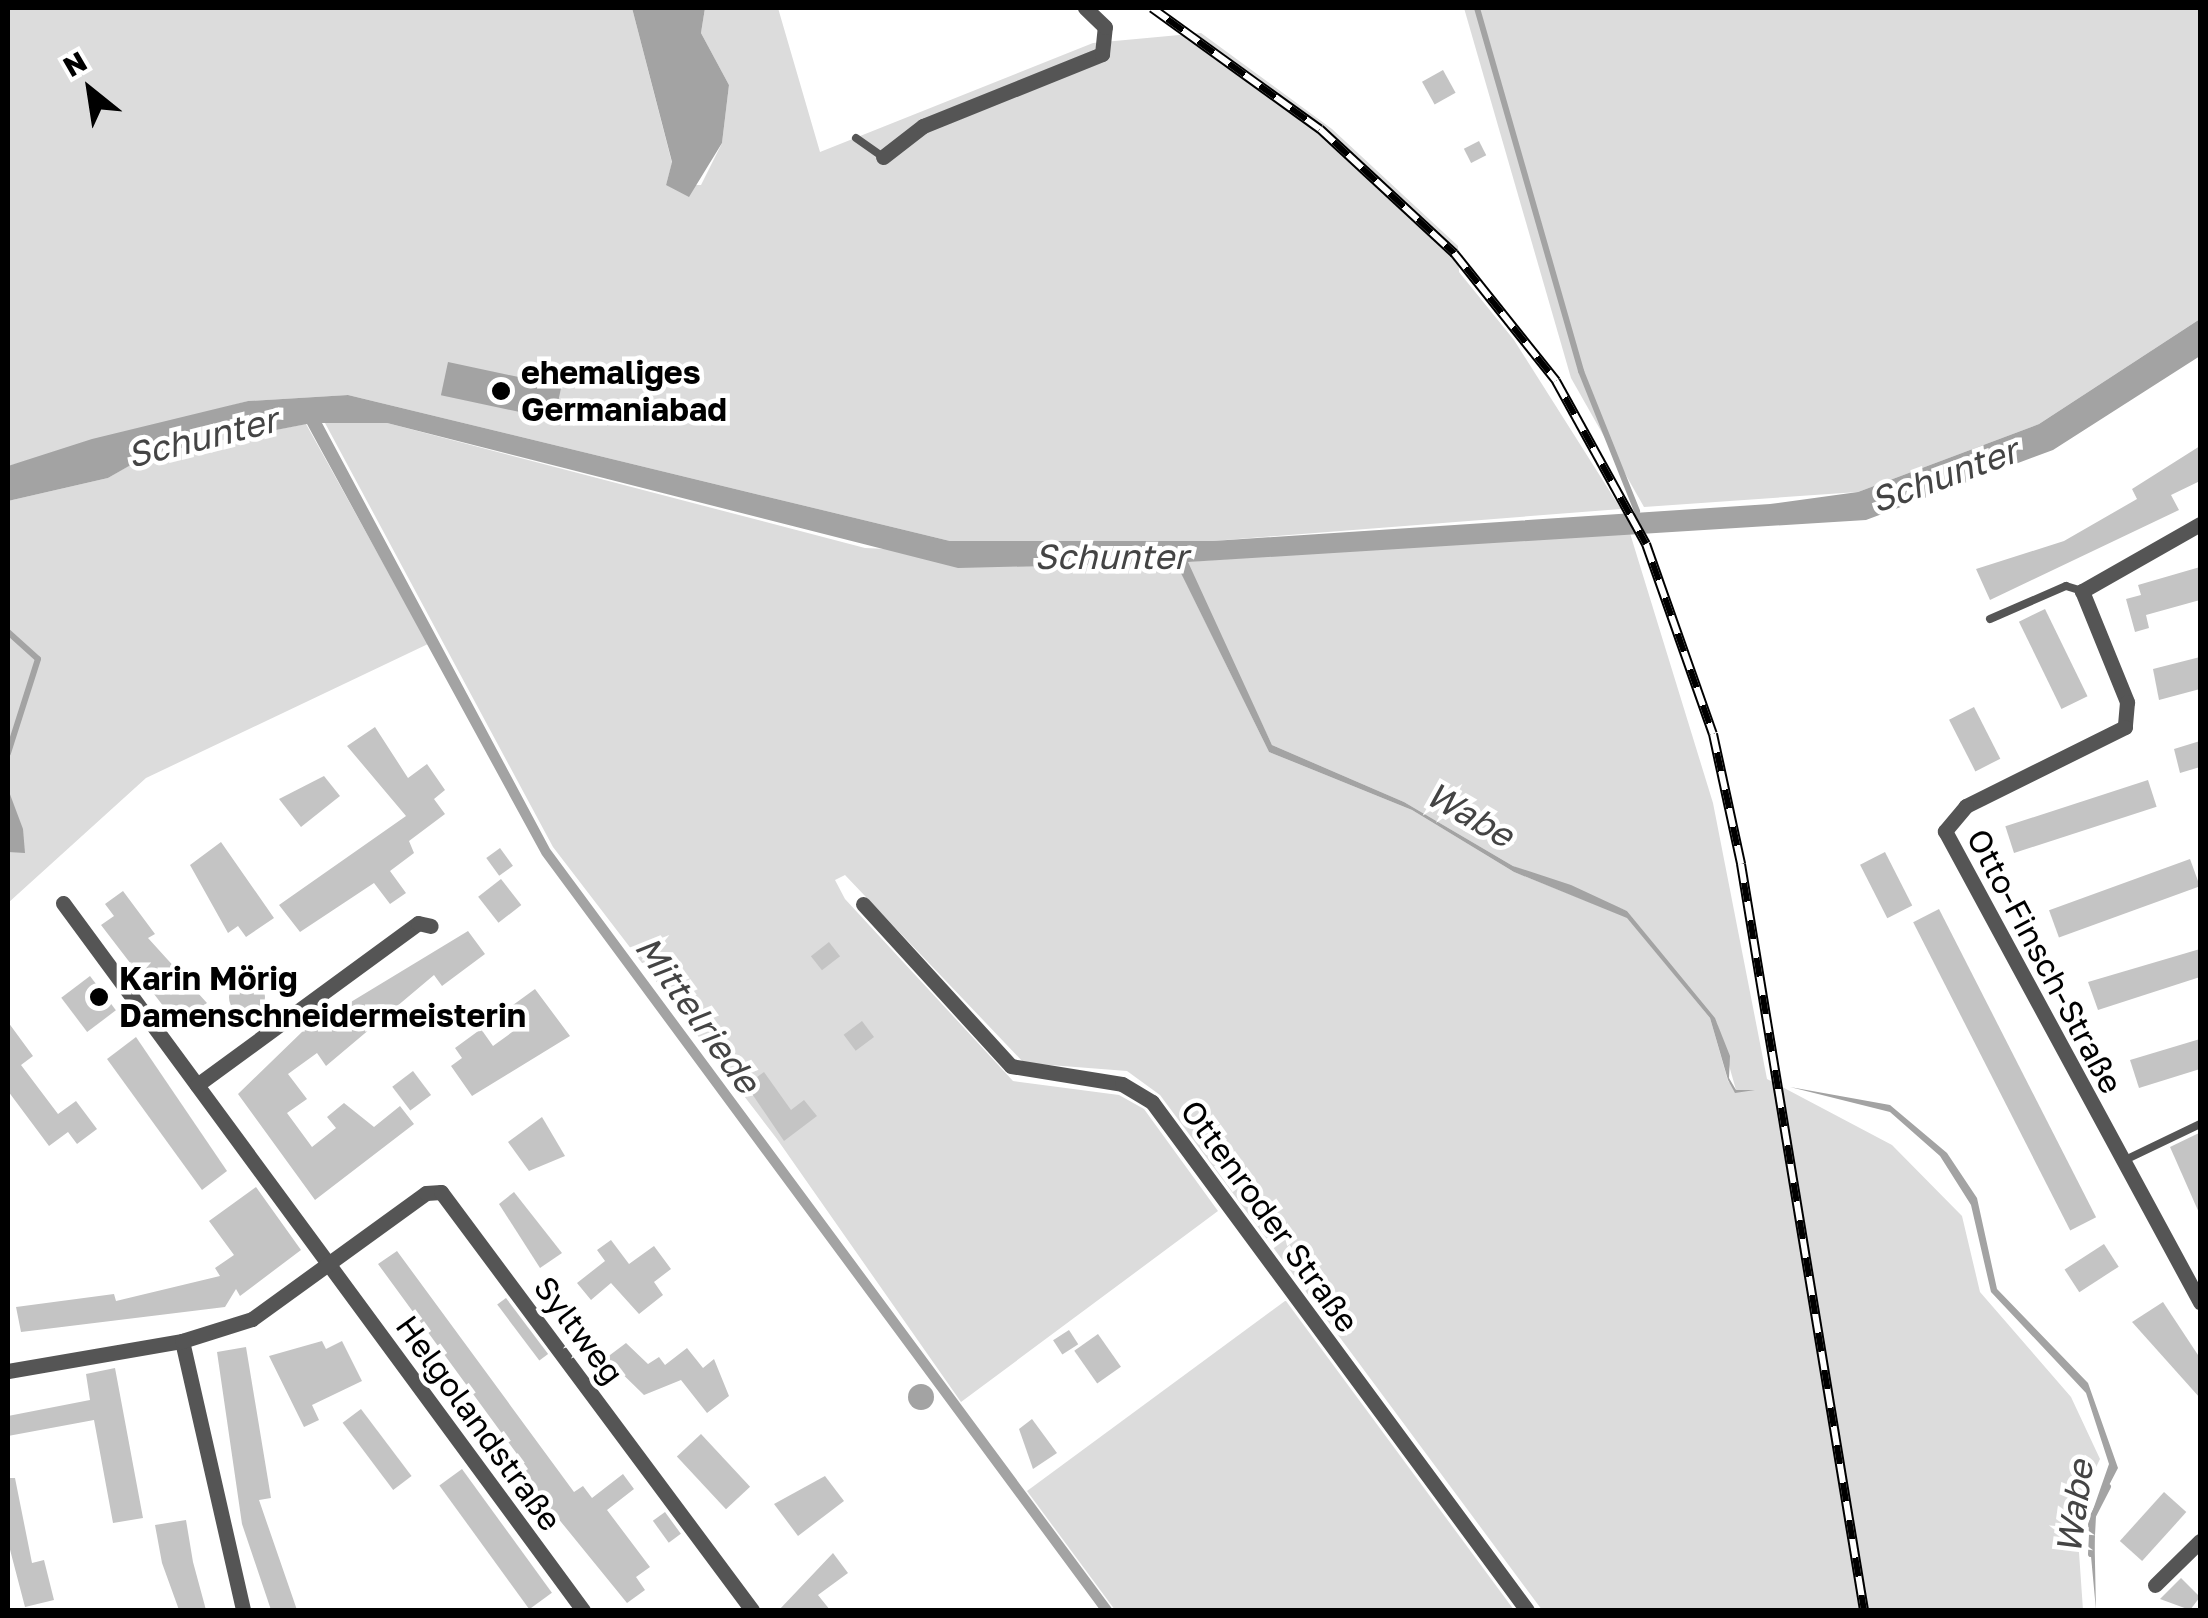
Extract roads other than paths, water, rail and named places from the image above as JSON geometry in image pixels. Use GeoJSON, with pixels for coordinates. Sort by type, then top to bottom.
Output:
{"type":"FeatureCollection","features":[{"type":"Feature","properties":{"kind":"street"},"geometry":{"type":"LineString","coordinates":[[883,157],[923,126],[1108,49],[1105,27],[1085,8]]}},
{"type":"Feature","properties":{"kind":"street"},"geometry":{"type":"LineString","coordinates":[[2082,591],[2200,524]]}},
{"type":"Feature","properties":{"kind":"street","name":"Otto-Finsch-Straße"},"geometry":{"type":"LineString","coordinates":[[2082,591],[2127,702],[2125,727],[1966,806],[1945,831],[2120,1162],[2200,1302]]}},
{"type":"Feature","properties":{"kind":"street","name":"Helgolandstraße"},"geometry":{"type":"LineString","coordinates":[[63,903],[583,1610]]}},
{"type":"Feature","properties":{"kind":"street","name":"Ottenroder Straße"},"geometry":{"type":"LineString","coordinates":[[863,904],[1020,1072],[1122,1084],[1152,1102],[1527,1610]]}},
{"type":"Feature","properties":{"kind":"street"},"geometry":{"type":"LineString","coordinates":[[197,1085],[418,924],[431,926]]}},
{"type":"Feature","properties":{"kind":"street","name":"Syltweg"},"geometry":{"type":"LineString","coordinates":[[331,1267],[419,1198],[441,1192],[752,1610]]}},
{"type":"Feature","properties":{"kind":"street"},"geometry":{"type":"LineString","coordinates":[[8,1371],[182,1341],[252,1319],[331,1267]]}},
{"type":"Feature","properties":{"kind":"street"},"geometry":{"type":"LineString","coordinates":[[182,1341],[243,1610]]}},
{"type":"Feature","properties":{"kind":"street"},"geometry":{"type":"LineString","coordinates":[[2155,1585],[2200,1540]]}},
{"type":"Feature","properties":{"kind":"lane"},"geometry":{"type":"LineString","coordinates":[[856,138],[883,157]]}},
{"type":"Feature","properties":{"kind":"lane"},"geometry":{"type":"LineString","coordinates":[[1990,619],[2066,586],[2082,591]]}},
{"type":"Feature","properties":{"kind":"lane"},"geometry":{"type":"LineString","coordinates":[[2120,1162],[2200,1124]]}},
{"type":"Feature","properties":{"kind":"water"},"geometry":{"type":"Polygon","coordinates":[[[632,8],[705,8],[701,33],[729,85],[722,143],[689,197],[666,185],[672,162],[632,8]]]}},
{"type":"Feature","properties":{"kind":"water","name":"Schunter"},"geometry":{"type":"Polygon","coordinates":[[[2200,319],[2200,356],[2053,450],[1866,520],[1188,562],[1272,745],[1404,802],[1513,866],[1571,885],[1627,911],[1715,1018],[1730,1056],[1729,1078],[1736,1090],[1755,1090],[1735,1093],[1728,1080],[1710,1018],[1627,918],[1514,872],[1412,810],[1269,752],[1176,563],[958,568],[387,423],[322,423],[550,849],[1113,1610],[1100,1610],[542,855],[307,424],[150,454],[108,478],[8,501],[8,466],[92,439],[248,401],[348,395],[950,541],[1213,541],[1770,504],[1858,492],[2039,424],[2200,319]]]}},
{"type":"Feature","properties":{"kind":"water","name":"ehemaliges Germaniabad"},"geometry":{"type":"Polygon","coordinates":[[[448,362],[561,386],[554,419],[441,395],[448,362]]]}},
{"type":"Feature","properties":{"kind":"water"},"geometry":{"type":"Polygon","coordinates":[[[8,789],[23,829],[25,853],[8,852],[8,789]]]}},
{"type":"Feature","properties":{"kind":"water"},"geometry":{"type":"Polygon","coordinates":[[[1790,1087],[1890,1105],[1947,1153],[1977,1198],[1997,1289],[2088,1383],[2118,1468],[2094,1514],[2096,1610],[2088,1524],[2109,1464],[2086,1393],[1991,1292],[1971,1205],[1940,1156],[1890,1112],[1790,1087]]]}},
{"type":"Feature","properties":{"kind":"water"},"geometry":{"type":"Polygon","coordinates":[[[921,1384],[930,1388],[934,1397],[930,1406],[921,1410],[912,1406],[908,1397],[912,1388],[921,1384]]]}},
{"type":"Feature","properties":{"kind":"waterway"},"geometry":{"type":"LineString","coordinates":[[1477,8],[1581,371],[1637,511]]}},
{"type":"Feature","properties":{"kind":"waterway"},"geometry":{"type":"LineString","coordinates":[[8,632],[38,659],[8,753]]}},
{"type":"Feature","properties":{"kind":"waterway","name":"Wabe"},"geometry":{"type":"LineString","coordinates":[[2091,1554],[2093,1516],[2108,1487]]}},
{"type":"Feature","properties":{"kind":"railway"},"geometry":{"type":"LineString","coordinates":[[1152,8],[1320,129],[1454,253],[1556,381],[1646,544],[1713,734],[1741,864],[1864,1610]]}},
{"type":"Feature","properties":{"kind":"place","name":"ehemaliges Germaniabad"},"geometry":{"type":"Point","coordinates":[501,391]}},
{"type":"Feature","properties":{"kind":"place","name":"Karin Mörig Damenschneidermeisterin"},"geometry":{"type":"Point","coordinates":[99,997]}},
{"type":"Feature","properties":{"kind":"water label","name":"Mittelriede"},"geometry":{"type":"Point","coordinates":[698,1014]}}]}
